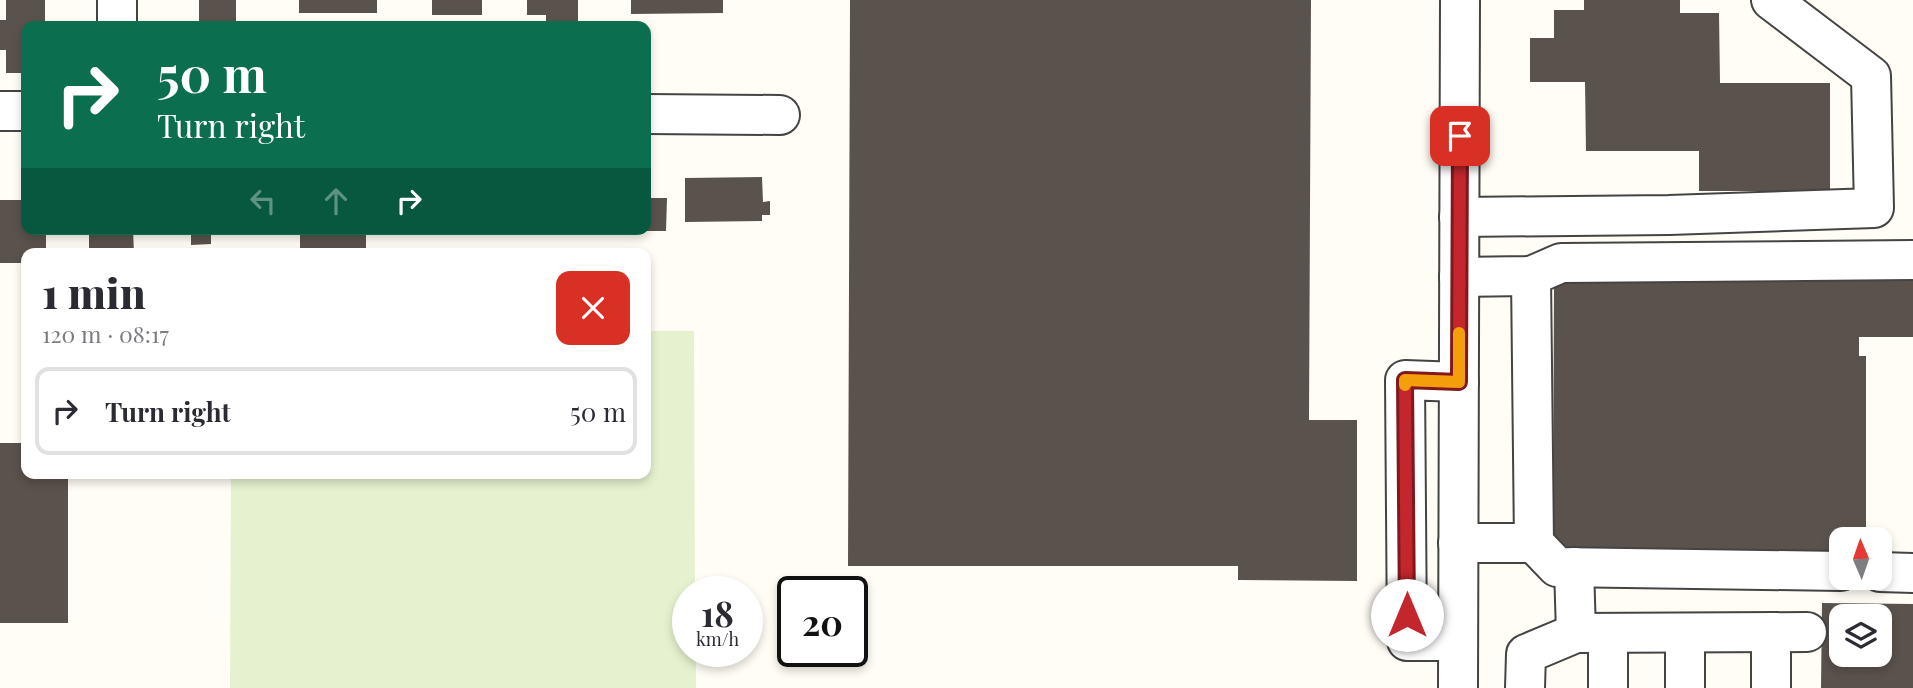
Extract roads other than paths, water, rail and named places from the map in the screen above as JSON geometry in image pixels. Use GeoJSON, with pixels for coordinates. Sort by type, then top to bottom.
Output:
{"type":"FeatureCollection","features":[{"type":"Feature","properties":{"kind":"street"},"geometry":{"type":"LineString","coordinates":[[117,0],[117,21]]}},
{"type":"Feature","properties":{"kind":"street"},"geometry":{"type":"LineString","coordinates":[[1458,688],[1460,0]]}},
{"type":"Feature","properties":{"kind":"street"},"geometry":{"type":"LineString","coordinates":[[1459,217],[1669,215],[1874,208],[1871,76],[1771,0]]}},
{"type":"Feature","properties":{"kind":"street"},"geometry":{"type":"LineString","coordinates":[[0,111],[21,111]]}},
{"type":"Feature","properties":{"kind":"street"},"geometry":{"type":"LineString","coordinates":[[651,114],[780,115]]}},
{"type":"Feature","properties":{"kind":"street"},"geometry":{"type":"LineString","coordinates":[[1459,277],[1531,276],[1561,263],[1913,260]]}},
{"type":"Feature","properties":{"kind":"street"},"geometry":{"type":"LineString","coordinates":[[1531,276],[1534,543],[1557,567],[1829,571]]}},
{"type":"Feature","properties":{"kind":"street"},"geometry":{"type":"LineString","coordinates":[[1458,641],[1407,641],[1405,380],[1459,382]]}},
{"type":"Feature","properties":{"kind":"street"},"geometry":{"type":"LineString","coordinates":[[1458,543],[1534,543]]}},
{"type":"Feature","properties":{"kind":"street"},"geometry":{"type":"LineString","coordinates":[[1574,568],[1608,688]]}},
{"type":"Feature","properties":{"kind":"street"},"geometry":{"type":"LineString","coordinates":[[1892,572],[1913,573]]}},
{"type":"Feature","properties":{"kind":"street"},"geometry":{"type":"LineString","coordinates":[[1525,688],[1526,654],[1592,634],[1789,632],[1771,688]]}},
{"type":"Feature","properties":{"kind":"street"},"geometry":{"type":"LineString","coordinates":[[1685,633],[1685,688]]}}]}
